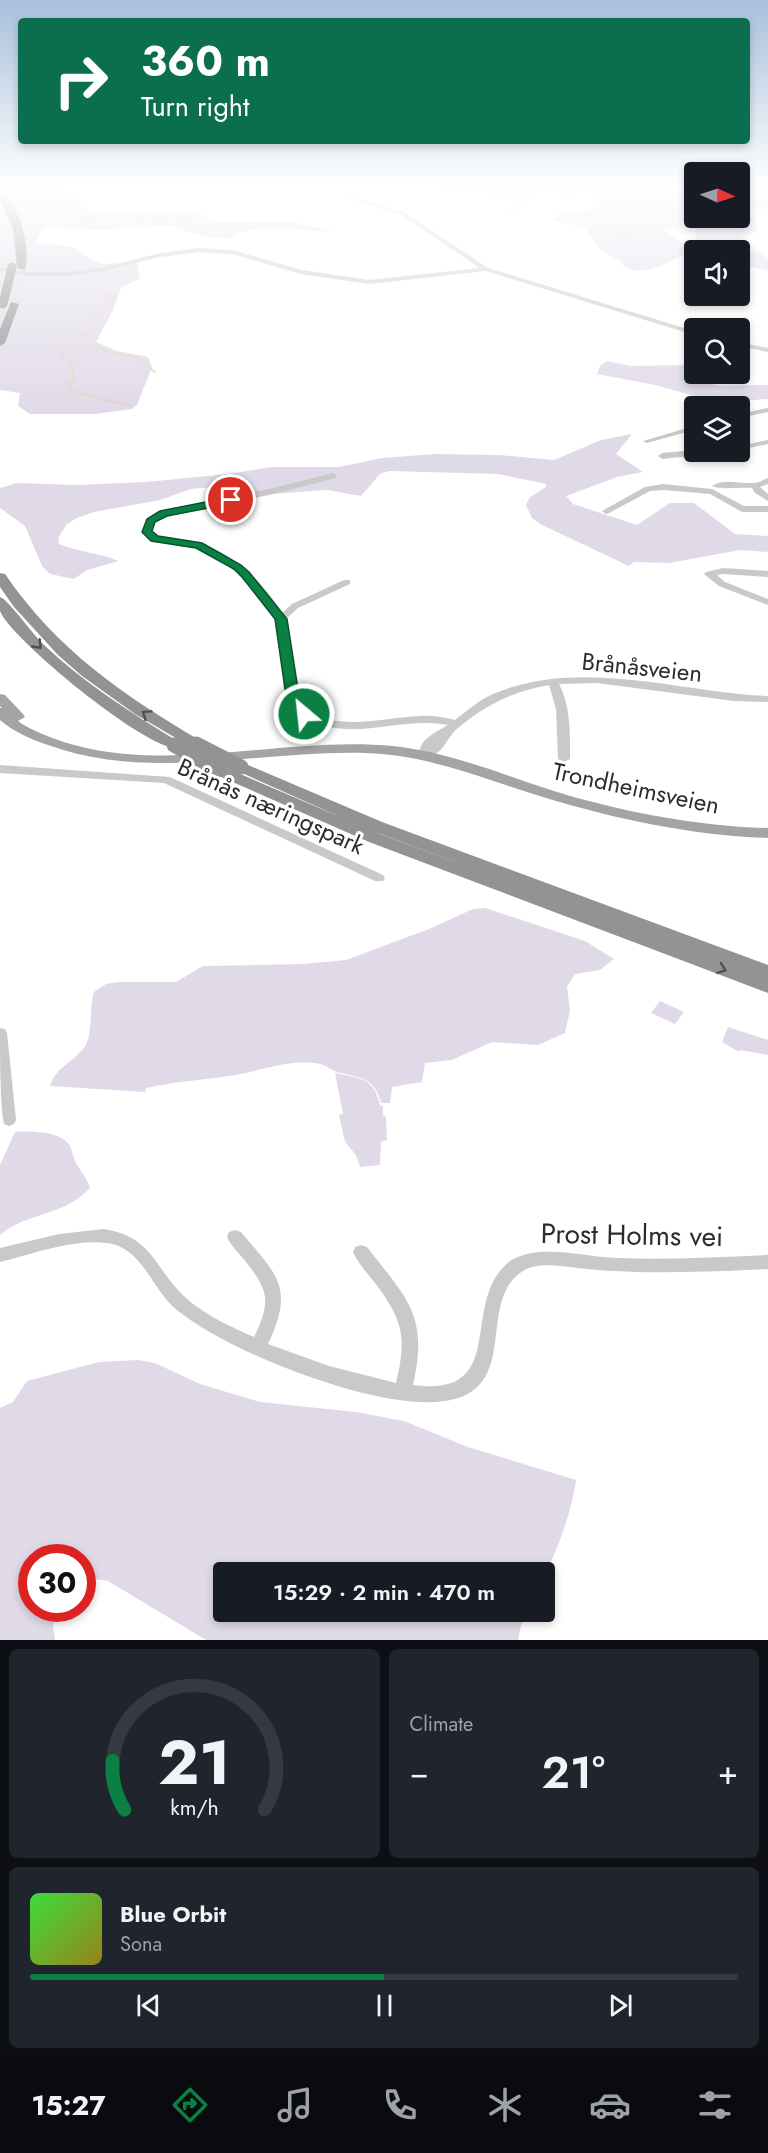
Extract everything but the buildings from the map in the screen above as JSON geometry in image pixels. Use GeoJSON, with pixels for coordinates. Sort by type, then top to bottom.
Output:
{"type":"FeatureCollection","features":[{"type":"Feature","properties":{"kind":"highway"},"geometry":{"type":"LineString","coordinates":[[16,262],[17,267]]}},
{"type":"Feature","properties":{"kind":"highway"},"geometry":{"type":"LineString","coordinates":[[0,343],[6,307],[18,262]]}},
{"type":"Feature","properties":{"kind":"highway"},"geometry":{"type":"LineString","coordinates":[[0,578],[17,603],[44,634],[76,663],[141,711],[196,744],[241,767],[408,838],[768,972]]}},
{"type":"Feature","properties":{"kind":"highway"},"geometry":{"type":"LineString","coordinates":[[0,601],[22,628],[67,673],[137,724],[218,770],[375,838],[768,987]]}},
{"type":"Feature","properties":{"kind":"main road","name":"Trondheimsveien"},"geometry":{"type":"LineString","coordinates":[[0,698],[21,720],[48,741]]}},
{"type":"Feature","properties":{"kind":"main road","name":"Trondheimsveien"},"geometry":{"type":"LineString","coordinates":[[0,712],[22,731],[48,741],[86,754],[129,759],[166,760],[361,748],[429,751],[561,797],[626,813],[723,830],[768,833]]}},
{"type":"Feature","properties":{"kind":"street"},"geometry":{"type":"LineString","coordinates":[[0,269],[41,274],[80,273],[131,262]]}},
{"type":"Feature","properties":{"kind":"street"},"geometry":{"type":"LineString","coordinates":[[265,262],[301,272],[369,282],[486,269]]}},
{"type":"Feature","properties":{"kind":"street"},"geometry":{"type":"LineString","coordinates":[[475,262],[486,269],[684,330]]}},
{"type":"Feature","properties":{"kind":"street"},"geometry":{"type":"LineString","coordinates":[[750,346],[768,350]]}},
{"type":"Feature","properties":{"kind":"street"},"geometry":{"type":"LineString","coordinates":[[750,414],[768,410]]}},
{"type":"Feature","properties":{"kind":"street"},"geometry":{"type":"LineString","coordinates":[[647,441],[684,431]]}},
{"type":"Feature","properties":{"kind":"street"},"geometry":{"type":"LineString","coordinates":[[750,446],[768,442]]}},
{"type":"Feature","properties":{"kind":"street"},"geometry":{"type":"LineString","coordinates":[[662,456],[684,454]]}},
{"type":"Feature","properties":{"kind":"street"},"geometry":{"type":"LineString","coordinates":[[333,476],[269,492],[170,512],[153,519],[147,527],[148,535],[199,545],[238,567],[281,619],[294,703],[304,714],[331,723],[428,717],[454,725]]}},
{"type":"Feature","properties":{"kind":"street"},"geometry":{"type":"LineString","coordinates":[[716,486],[735,484],[755,486],[768,481]]}},
{"type":"Feature","properties":{"kind":"street"},"geometry":{"type":"LineString","coordinates":[[755,486],[768,498]]}},
{"type":"Feature","properties":{"kind":"street"},"geometry":{"type":"LineString","coordinates":[[606,511],[648,489],[663,487],[712,492],[742,509],[768,509]]}},
{"type":"Feature","properties":{"kind":"street"},"geometry":{"type":"LineString","coordinates":[[768,574],[714,571],[709,574],[722,584],[768,602]]}},
{"type":"Feature","properties":{"kind":"street"},"geometry":{"type":"LineString","coordinates":[[281,619],[295,606],[347,582]]}},
{"type":"Feature","properties":{"kind":"street","name":"Brånåsveien"},"geometry":{"type":"LineString","coordinates":[[429,751],[454,725],[496,696],[525,686],[552,681],[601,680],[721,697],[768,699]]}},
{"type":"Feature","properties":{"kind":"street"},"geometry":{"type":"LineString","coordinates":[[552,681],[561,706],[564,759]]}},
{"type":"Feature","properties":{"kind":"street","name":"Brånås næringspark"},"geometry":{"type":"LineString","coordinates":[[0,769],[166,780],[379,878]]}},
{"type":"Feature","properties":{"kind":"street"},"geometry":{"type":"LineString","coordinates":[[0,1033],[5,1112]]}},
{"type":"Feature","properties":{"kind":"street","name":"Prost Holms vei"},"geometry":{"type":"LineString","coordinates":[[0,1255],[85,1237],[117,1238],[139,1252],[183,1305],[222,1329],[258,1347],[346,1378],[403,1392],[425,1394],[450,1392],[474,1378],[486,1358],[493,1304],[498,1287],[510,1270],[524,1262],[541,1259],[632,1265],[768,1262]]}},
{"type":"Feature","properties":{"kind":"street"},"geometry":{"type":"LineString","coordinates":[[235,1237],[269,1280],[275,1297],[274,1314],[258,1347]]}},
{"type":"Feature","properties":{"kind":"street"},"geometry":{"type":"LineString","coordinates":[[361,1252],[397,1300],[410,1323],[412,1350],[403,1392]]}},
{"type":"Feature","properties":{"kind":"shaded area"},"geometry":{"type":"Polygon","coordinates":[[[0,262],[95,262],[103,264],[137,262],[140,278],[121,288],[112,312],[96,342],[117,351],[148,357],[152,367],[137,405],[132,409],[95,414],[30,414],[18,406],[20,393],[0,390],[0,262]]]}},
{"type":"Feature","properties":{"kind":"shaded area"},"geometry":{"type":"Polygon","coordinates":[[[620,262],[670,262],[655,268],[636,270],[626,268],[620,262]]]}},
{"type":"Feature","properties":{"kind":"shaded area"},"geometry":{"type":"Polygon","coordinates":[[[750,262],[768,262],[768,271],[750,266],[750,262]]]}},
{"type":"Feature","properties":{"kind":"shaded area"},"geometry":{"type":"Polygon","coordinates":[[[607,361],[631,366],[684,365],[684,384],[768,385],[768,399],[750,400],[750,396],[695,396],[655,385],[597,374],[600,366],[607,361]]]}},
{"type":"Feature","properties":{"kind":"shaded area"},"geometry":{"type":"Polygon","coordinates":[[[632,434],[616,454],[643,472],[617,477],[566,496],[573,504],[637,525],[670,503],[694,503],[735,534],[768,536],[768,552],[740,550],[669,563],[634,562],[629,566],[542,525],[532,518],[526,505],[530,497],[546,487],[546,484],[498,474],[389,471],[380,474],[361,496],[327,490],[257,495],[245,484],[191,489],[160,500],[94,512],[67,524],[58,538],[59,544],[119,561],[87,570],[74,579],[50,574],[42,566],[25,526],[0,508],[0,488],[17,483],[77,485],[146,482],[228,474],[271,467],[339,467],[382,458],[435,454],[499,455],[554,460],[601,440],[632,434]]]}},
{"type":"Feature","properties":{"kind":"shaded area"},"geometry":{"type":"Polygon","coordinates":[[[485,908],[585,941],[614,959],[600,970],[575,974],[567,987],[570,1011],[565,1033],[538,1045],[492,1042],[452,1060],[425,1063],[422,1082],[392,1087],[390,1103],[381,1103],[372,1084],[367,1081],[320,1064],[308,1063],[285,1064],[229,1076],[156,1086],[146,1088],[145,1092],[50,1086],[60,1069],[80,1053],[87,1043],[94,992],[106,984],[176,982],[203,966],[303,964],[346,960],[429,929],[473,909],[485,908]]]}},
{"type":"Feature","properties":{"kind":"shaded area"},"geometry":{"type":"Polygon","coordinates":[[[660,1001],[684,1012],[675,1024],[651,1013],[660,1001]]]}},
{"type":"Feature","properties":{"kind":"shaded area"},"geometry":{"type":"Polygon","coordinates":[[[728,1027],[768,1040],[768,1055],[740,1050],[739,1052],[722,1042],[728,1027]]]}},
{"type":"Feature","properties":{"kind":"shaded area"},"geometry":{"type":"Polygon","coordinates":[[[335,1073],[364,1080],[374,1089],[380,1105],[383,1106],[387,1140],[381,1142],[380,1165],[360,1167],[356,1155],[345,1142],[339,1115],[343,1114],[335,1073]]]}},
{"type":"Feature","properties":{"kind":"shaded area"},"geometry":{"type":"Polygon","coordinates":[[[15,1132],[42,1132],[62,1138],[70,1147],[90,1188],[68,1205],[22,1222],[0,1235],[0,1165],[15,1132]]]}},
{"type":"Feature","properties":{"kind":"shaded area"},"geometry":{"type":"Polygon","coordinates":[[[138,1360],[155,1363],[200,1384],[260,1402],[356,1412],[404,1421],[468,1447],[576,1480],[564,1529],[551,1562],[213,1562],[213,1622],[523,1622],[518,1640],[206,1640],[108,1581],[96,1579],[96,1544],[18,1544],[18,1622],[54,1622],[55,1640],[0,1640],[0,1408],[13,1402],[27,1381],[99,1362],[138,1360]]]}},
{"type":"Feature","properties":{"kind":"waterway"},"geometry":{"type":"LineString","coordinates":[[0,285],[32,290],[100,289],[115,298],[95,321],[88,334],[67,342],[62,352]]}},
{"type":"Feature","properties":{"kind":"waterway"},"geometry":{"type":"LineString","coordinates":[[85,336],[105,351]]}},
{"type":"Feature","properties":{"kind":"waterway"},"geometry":{"type":"LineString","coordinates":[[105,351],[134,357],[155,372]]}},
{"type":"Feature","properties":{"kind":"waterway"},"geometry":{"type":"LineString","coordinates":[[62,352],[62,358],[73,364],[71,367],[74,377],[68,390],[130,406]]}},
{"type":"Feature","properties":{"kind":"route"},"geometry":{"type":"LineString","coordinates":[[231,500],[158,516],[150,521],[146,530],[148,535],[155,538],[199,545],[246,574],[281,619],[294,703],[304,714]]}}]}
